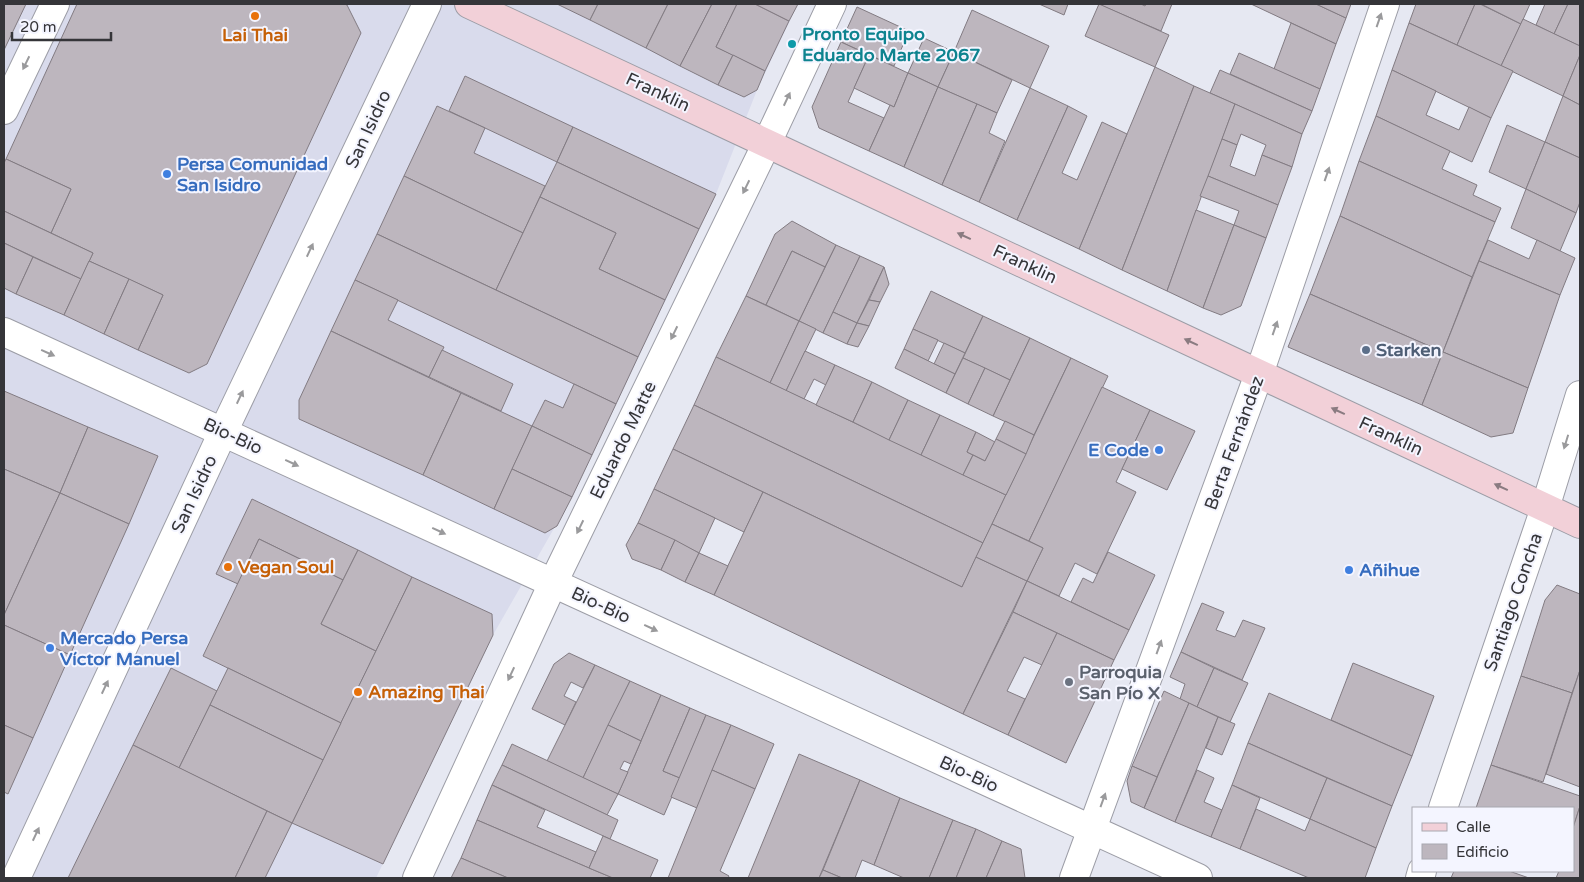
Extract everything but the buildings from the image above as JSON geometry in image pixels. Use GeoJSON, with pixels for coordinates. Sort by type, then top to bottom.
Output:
{"type":"FeatureCollection","features":[{"type":"Feature","properties":{"kind":"main road","name":"Franklin"},"geometry":{"type":"LineString","coordinates":[[469,4],[1580,524]]}},
{"type":"Feature","properties":{"kind":"street"},"geometry":{"type":"LineString","coordinates":[[4,110],[55,4]]}},
{"type":"Feature","properties":{"kind":"street","name":"San Isidro"},"geometry":{"type":"LineString","coordinates":[[16,878],[223,432],[428,4]]}},
{"type":"Feature","properties":{"kind":"street","name":"Eduardo Matte"},"geometry":{"type":"LineString","coordinates":[[417,878],[553,583],[767,144],[832,4]]}},
{"type":"Feature","properties":{"kind":"street","name":"Berta Fernández"},"geometry":{"type":"LineString","coordinates":[[1074,878],[1259,374],[1385,4]]}},
{"type":"Feature","properties":{"kind":"street","name":"Bio-Bio"},"geometry":{"type":"LineString","coordinates":[[4,332],[1198,878]]}},
{"type":"Feature","properties":{"kind":"street","name":"Santiago Concha"},"geometry":{"type":"LineString","coordinates":[[1443,807],[1545,508],[1580,396]]}},
{"type":"Feature","properties":{"kind":"shaded area"},"geometry":{"type":"Polygon","coordinates":[[[4,4],[798,4],[757,90],[716,194],[572,497],[493,635],[376,878],[4,878],[4,4]]]}},
{"type":"Feature","properties":{"kind":"place","name":"Lai Thai"},"geometry":{"type":"Point","coordinates":[255,16]}},
{"type":"Feature","properties":{"kind":"place","name":"Pronto Equipo Eduardo Marte 2067"},"geometry":{"type":"Point","coordinates":[792,44]}},
{"type":"Feature","properties":{"kind":"place","name":"Persa Comunidad San Isidro"},"geometry":{"type":"Point","coordinates":[167,174]}},
{"type":"Feature","properties":{"kind":"place","name":"Starken"},"geometry":{"type":"Point","coordinates":[1366,350]}},
{"type":"Feature","properties":{"kind":"place","name":"E Code"},"geometry":{"type":"Point","coordinates":[1159,450]}},
{"type":"Feature","properties":{"kind":"place","name":"Vegan Soul"},"geometry":{"type":"Point","coordinates":[228,567]}},
{"type":"Feature","properties":{"kind":"place","name":"Añihue"},"geometry":{"type":"Point","coordinates":[1349,570]}},
{"type":"Feature","properties":{"kind":"place","name":"Mercado Persa Víctor Manuel"},"geometry":{"type":"Point","coordinates":[50,648]}},
{"type":"Feature","properties":{"kind":"place","name":"Parroquia San Pío X"},"geometry":{"type":"Point","coordinates":[1069,682]}},
{"type":"Feature","properties":{"kind":"place","name":"Amazing Thai"},"geometry":{"type":"Point","coordinates":[358,692]}}]}
